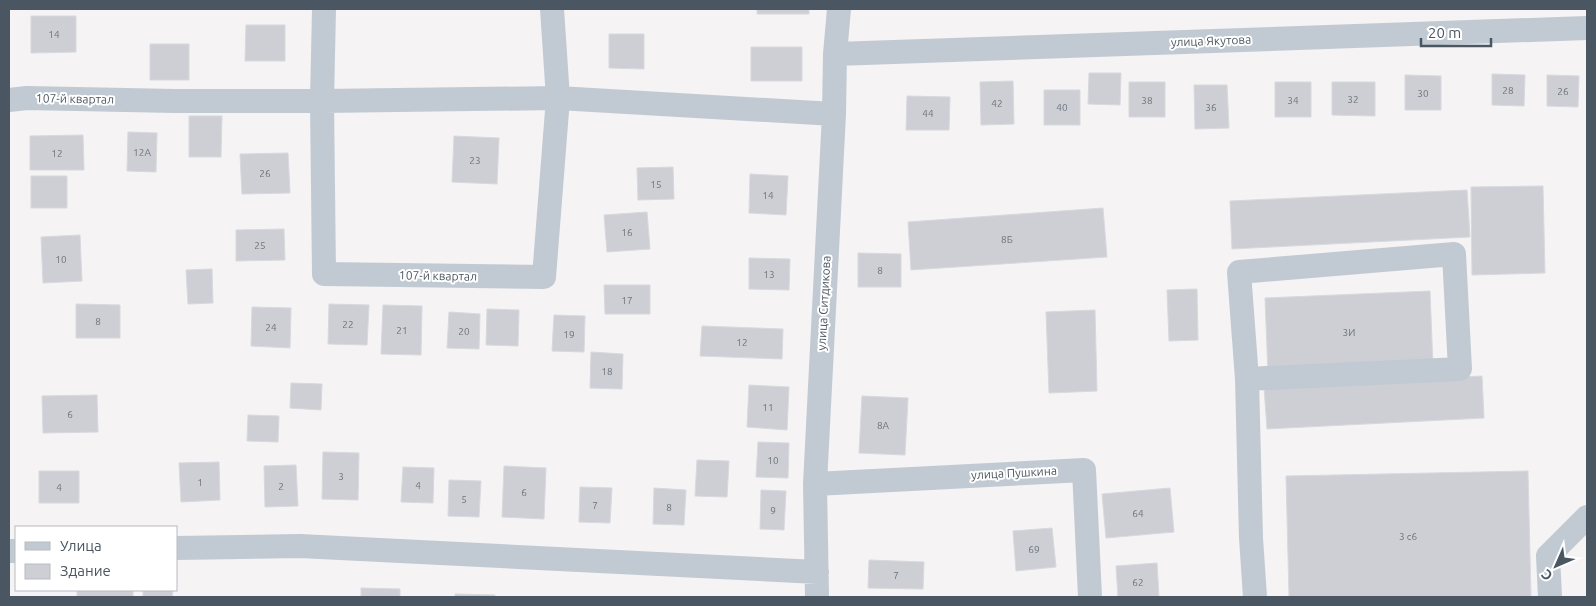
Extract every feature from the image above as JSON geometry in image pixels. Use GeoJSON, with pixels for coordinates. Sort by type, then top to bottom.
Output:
{"type":"FeatureCollection","features":[{"type":"Feature","properties":{"kind":"street","name":"107-й квартал"},"geometry":{"type":"LineString","coordinates":[[324,9],[322,101],[324,274],[544,278],[558,98],[552,9]]}},
{"type":"Feature","properties":{"kind":"street","name":"улица Ситдикова"},"geometry":{"type":"LineString","coordinates":[[817,597],[815,484],[834,114],[835,54],[839,9]]}},
{"type":"Feature","properties":{"kind":"street","name":"улица Якутова"},"geometry":{"type":"LineString","coordinates":[[835,54],[1587,28]]}},
{"type":"Feature","properties":{"kind":"street","name":"107-й квартал"},"geometry":{"type":"LineString","coordinates":[[9,100],[27,98],[322,101],[558,98],[834,114]]}},
{"type":"Feature","properties":{"kind":"street"},"geometry":{"type":"LineString","coordinates":[[1247,379],[1460,369],[1454,254],[1239,272],[1247,379],[1255,597]]}},
{"type":"Feature","properties":{"kind":"street","name":"улица Пушкина"},"geometry":{"type":"LineString","coordinates":[[815,484],[1084,470],[1090,597]]}},
{"type":"Feature","properties":{"kind":"street"},"geometry":{"type":"LineString","coordinates":[[1550,597],[1548,556],[1587,517]]}},
{"type":"Feature","properties":{"kind":"street"},"geometry":{"type":"LineString","coordinates":[[178,548],[300,546],[817,572]]}},
{"type":"Feature","properties":{"kind":"building"},"geometry":{"type":"Polygon","coordinates":[[[757,9],[809,9],[809,14],[757,14],[757,9]]]}},
{"type":"Feature","properties":{"kind":"building"},"geometry":{"type":"Polygon","coordinates":[[[31,16],[76,16],[76,52],[31,53],[31,16]]]}},
{"type":"Feature","properties":{"kind":"building"},"geometry":{"type":"Polygon","coordinates":[[[246,25],[285,25],[285,61],[245,61],[246,25]]]}},
{"type":"Feature","properties":{"kind":"building"},"geometry":{"type":"Polygon","coordinates":[[[609,34],[644,34],[644,69],[609,68],[609,34]]]}},
{"type":"Feature","properties":{"kind":"building"},"geometry":{"type":"Polygon","coordinates":[[[150,44],[189,44],[189,80],[150,80],[150,44]]]}},
{"type":"Feature","properties":{"kind":"building"},"geometry":{"type":"Polygon","coordinates":[[[751,47],[802,47],[802,81],[751,81],[751,47]]]}},
{"type":"Feature","properties":{"kind":"building"},"geometry":{"type":"Polygon","coordinates":[[[1089,73],[1121,73],[1120,105],[1088,104],[1089,73]]]}},
{"type":"Feature","properties":{"kind":"building"},"geometry":{"type":"Polygon","coordinates":[[[1492,74],[1525,75],[1524,106],[1492,105],[1492,74]]]}},
{"type":"Feature","properties":{"kind":"building"},"geometry":{"type":"Polygon","coordinates":[[[1405,75],[1441,76],[1441,110],[1405,110],[1405,75]]]}},
{"type":"Feature","properties":{"kind":"building"},"geometry":{"type":"Polygon","coordinates":[[[1547,75],[1579,76],[1578,107],[1547,106],[1547,75]]]}},
{"type":"Feature","properties":{"kind":"building"},"geometry":{"type":"Polygon","coordinates":[[[1013,81],[1014,124],[981,125],[980,82],[1013,81]]]}},
{"type":"Feature","properties":{"kind":"building"},"geometry":{"type":"Polygon","coordinates":[[[1129,82],[1165,82],[1165,117],[1129,117],[1129,82]]]}},
{"type":"Feature","properties":{"kind":"building"},"geometry":{"type":"Polygon","coordinates":[[[1275,82],[1311,82],[1311,117],[1275,117],[1275,82]]]}},
{"type":"Feature","properties":{"kind":"building"},"geometry":{"type":"Polygon","coordinates":[[[1332,82],[1375,82],[1375,116],[1332,115],[1332,82]]]}},
{"type":"Feature","properties":{"kind":"building"},"geometry":{"type":"Polygon","coordinates":[[[1194,85],[1227,85],[1229,128],[1195,129],[1194,85]]]}},
{"type":"Feature","properties":{"kind":"building"},"geometry":{"type":"Polygon","coordinates":[[[1044,90],[1080,90],[1080,125],[1044,125],[1044,90]]]}},
{"type":"Feature","properties":{"kind":"building"},"geometry":{"type":"Polygon","coordinates":[[[907,96],[950,97],[949,130],[906,130],[907,96]]]}},
{"type":"Feature","properties":{"kind":"building"},"geometry":{"type":"Polygon","coordinates":[[[189,116],[222,116],[221,157],[189,157],[189,116]]]}},
{"type":"Feature","properties":{"kind":"building"},"geometry":{"type":"Polygon","coordinates":[[[128,132],[157,133],[156,172],[127,171],[128,132]]]}},
{"type":"Feature","properties":{"kind":"building"},"geometry":{"type":"Polygon","coordinates":[[[83,135],[84,170],[30,170],[30,136],[83,135]]]}},
{"type":"Feature","properties":{"kind":"building"},"geometry":{"type":"Polygon","coordinates":[[[454,136],[499,138],[497,184],[452,182],[454,136]]]}},
{"type":"Feature","properties":{"kind":"building"},"geometry":{"type":"Polygon","coordinates":[[[288,153],[290,193],[242,194],[240,154],[288,153]]]}},
{"type":"Feature","properties":{"kind":"building"},"geometry":{"type":"Polygon","coordinates":[[[673,167],[674,199],[638,200],[637,168],[673,167]]]}},
{"type":"Feature","properties":{"kind":"building"},"geometry":{"type":"Polygon","coordinates":[[[750,174],[788,176],[786,215],[749,213],[750,174]]]}},
{"type":"Feature","properties":{"kind":"building"},"geometry":{"type":"Polygon","coordinates":[[[31,176],[67,176],[67,208],[31,208],[31,176]]]}},
{"type":"Feature","properties":{"kind":"building"},"geometry":{"type":"Polygon","coordinates":[[[1543,186],[1545,273],[1472,275],[1471,187],[1543,186]]]}},
{"type":"Feature","properties":{"kind":"building"},"geometry":{"type":"Polygon","coordinates":[[[1467,190],[1470,237],[1232,249],[1230,201],[1467,190]]]}},
{"type":"Feature","properties":{"kind":"building"},"geometry":{"type":"Polygon","coordinates":[[[1103,208],[1107,257],[911,270],[908,222],[1103,208]]]}},
{"type":"Feature","properties":{"kind":"building"},"geometry":{"type":"Polygon","coordinates":[[[647,212],[650,249],[607,252],[604,215],[647,212]]]}},
{"type":"Feature","properties":{"kind":"building"},"geometry":{"type":"Polygon","coordinates":[[[284,229],[285,260],[236,261],[236,230],[284,229]]]}},
{"type":"Feature","properties":{"kind":"building"},"geometry":{"type":"Polygon","coordinates":[[[80,235],[82,281],[43,283],[41,237],[80,235]]]}},
{"type":"Feature","properties":{"kind":"building"},"geometry":{"type":"Polygon","coordinates":[[[858,253],[901,254],[901,287],[858,287],[858,253]]]}},
{"type":"Feature","properties":{"kind":"building"},"geometry":{"type":"Polygon","coordinates":[[[749,258],[790,259],[789,290],[749,289],[749,258]]]}},
{"type":"Feature","properties":{"kind":"building"},"geometry":{"type":"Polygon","coordinates":[[[212,269],[213,303],[188,304],[186,270],[212,269]]]}},
{"type":"Feature","properties":{"kind":"building"},"geometry":{"type":"Polygon","coordinates":[[[604,285],[650,285],[650,314],[605,314],[604,285]]]}},
{"type":"Feature","properties":{"kind":"building"},"geometry":{"type":"Polygon","coordinates":[[[1197,289],[1198,340],[1169,341],[1167,290],[1197,289]]]}},
{"type":"Feature","properties":{"kind":"building"},"geometry":{"type":"Polygon","coordinates":[[[1430,291],[1433,367],[1268,374],[1265,298],[1430,291]]]}},
{"type":"Feature","properties":{"kind":"building"},"geometry":{"type":"Polygon","coordinates":[[[76,304],[120,305],[120,338],[76,338],[76,304]]]}},
{"type":"Feature","properties":{"kind":"building"},"geometry":{"type":"Polygon","coordinates":[[[329,304],[369,305],[367,345],[328,344],[329,304]]]}},
{"type":"Feature","properties":{"kind":"building"},"geometry":{"type":"Polygon","coordinates":[[[383,305],[422,306],[421,355],[381,354],[383,305]]]}},
{"type":"Feature","properties":{"kind":"building"},"geometry":{"type":"Polygon","coordinates":[[[252,307],[291,308],[290,348],[251,346],[252,307]]]}},
{"type":"Feature","properties":{"kind":"building"},"geometry":{"type":"Polygon","coordinates":[[[487,309],[519,310],[518,346],[486,345],[487,309]]]}},
{"type":"Feature","properties":{"kind":"building"},"geometry":{"type":"Polygon","coordinates":[[[1095,310],[1097,391],[1049,393],[1046,312],[1095,310]]]}},
{"type":"Feature","properties":{"kind":"building"},"geometry":{"type":"Polygon","coordinates":[[[449,312],[480,314],[479,349],[447,348],[449,312]]]}},
{"type":"Feature","properties":{"kind":"building"},"geometry":{"type":"Polygon","coordinates":[[[554,315],[585,316],[584,352],[552,351],[554,315]]]}},
{"type":"Feature","properties":{"kind":"building"},"geometry":{"type":"Polygon","coordinates":[[[702,326],[783,329],[782,359],[700,356],[702,326]]]}},
{"type":"Feature","properties":{"kind":"building"},"geometry":{"type":"Polygon","coordinates":[[[591,352],[623,354],[622,389],[590,388],[591,352]]]}},
{"type":"Feature","properties":{"kind":"building"},"geometry":{"type":"Polygon","coordinates":[[[1482,376],[1484,418],[1267,429],[1264,387],[1482,376]]]}},
{"type":"Feature","properties":{"kind":"building"},"geometry":{"type":"Polygon","coordinates":[[[291,383],[322,384],[321,410],[290,408],[291,383]]]}},
{"type":"Feature","properties":{"kind":"building"},"geometry":{"type":"Polygon","coordinates":[[[749,385],[789,387],[787,430],[747,427],[749,385]]]}},
{"type":"Feature","properties":{"kind":"building"},"geometry":{"type":"Polygon","coordinates":[[[97,395],[98,432],[43,433],[42,396],[97,395]]]}},
{"type":"Feature","properties":{"kind":"building"},"geometry":{"type":"Polygon","coordinates":[[[862,396],[908,398],[905,455],[859,453],[862,396]]]}},
{"type":"Feature","properties":{"kind":"building"},"geometry":{"type":"Polygon","coordinates":[[[248,415],[279,416],[278,442],[247,441],[248,415]]]}},
{"type":"Feature","properties":{"kind":"building"},"geometry":{"type":"Polygon","coordinates":[[[758,442],[789,443],[788,478],[756,477],[758,442]]]}},
{"type":"Feature","properties":{"kind":"building"},"geometry":{"type":"Polygon","coordinates":[[[323,452],[359,453],[358,500],[322,499],[323,452]]]}},
{"type":"Feature","properties":{"kind":"building"},"geometry":{"type":"Polygon","coordinates":[[[697,460],[729,461],[727,497],[695,496],[697,460]]]}},
{"type":"Feature","properties":{"kind":"building"},"geometry":{"type":"Polygon","coordinates":[[[219,462],[220,500],[181,502],[179,463],[219,462]]]}},
{"type":"Feature","properties":{"kind":"building"},"geometry":{"type":"Polygon","coordinates":[[[296,465],[298,506],[265,507],[264,466],[296,465]]]}},
{"type":"Feature","properties":{"kind":"building"},"geometry":{"type":"Polygon","coordinates":[[[504,466],[546,468],[544,519],[502,517],[504,466]]]}},
{"type":"Feature","properties":{"kind":"building"},"geometry":{"type":"Polygon","coordinates":[[[403,467],[434,468],[433,503],[401,502],[403,467]]]}},
{"type":"Feature","properties":{"kind":"building"},"geometry":{"type":"Polygon","coordinates":[[[39,471],[79,471],[79,503],[39,503],[39,471]]]}},
{"type":"Feature","properties":{"kind":"building"},"geometry":{"type":"Polygon","coordinates":[[[1528,471],[1531,597],[1289,597],[1286,476],[1528,471]]]}},
{"type":"Feature","properties":{"kind":"building"},"geometry":{"type":"Polygon","coordinates":[[[449,480],[481,481],[479,517],[448,516],[449,480]]]}},
{"type":"Feature","properties":{"kind":"building"},"geometry":{"type":"Polygon","coordinates":[[[580,487],[612,488],[610,523],[579,522],[580,487]]]}},
{"type":"Feature","properties":{"kind":"building"},"geometry":{"type":"Polygon","coordinates":[[[654,488],[686,490],[684,525],[653,524],[654,488]]]}},
{"type":"Feature","properties":{"kind":"building"},"geometry":{"type":"Polygon","coordinates":[[[1170,488],[1174,532],[1106,538],[1102,494],[1170,488]]]}},
{"type":"Feature","properties":{"kind":"building"},"geometry":{"type":"Polygon","coordinates":[[[761,490],[786,491],[784,530],[760,529],[761,490]]]}},
{"type":"Feature","properties":{"kind":"building"},"geometry":{"type":"Polygon","coordinates":[[[1052,528],[1056,567],[1016,571],[1013,531],[1052,528]]]}},
{"type":"Feature","properties":{"kind":"building"},"geometry":{"type":"Polygon","coordinates":[[[869,560],[924,562],[923,589],[868,588],[869,560]]]}},
{"type":"Feature","properties":{"kind":"building"},"geometry":{"type":"Polygon","coordinates":[[[1157,563],[1159,597],[1118,597],[1116,566],[1157,563]]]}},
{"type":"Feature","properties":{"kind":"building"},"geometry":{"type":"Polygon","coordinates":[[[361,588],[400,589],[400,597],[361,597],[361,588]]]}},
{"type":"Feature","properties":{"kind":"building"},"geometry":{"type":"Polygon","coordinates":[[[77,591],[133,591],[133,597],[77,597],[77,591]]]}},
{"type":"Feature","properties":{"kind":"building"},"geometry":{"type":"Polygon","coordinates":[[[143,591],[173,591],[172,597],[143,597],[143,591]]]}},
{"type":"Feature","properties":{"kind":"building"},"geometry":{"type":"Polygon","coordinates":[[[455,594],[495,595],[495,597],[455,597],[455,594]]]}}]}
